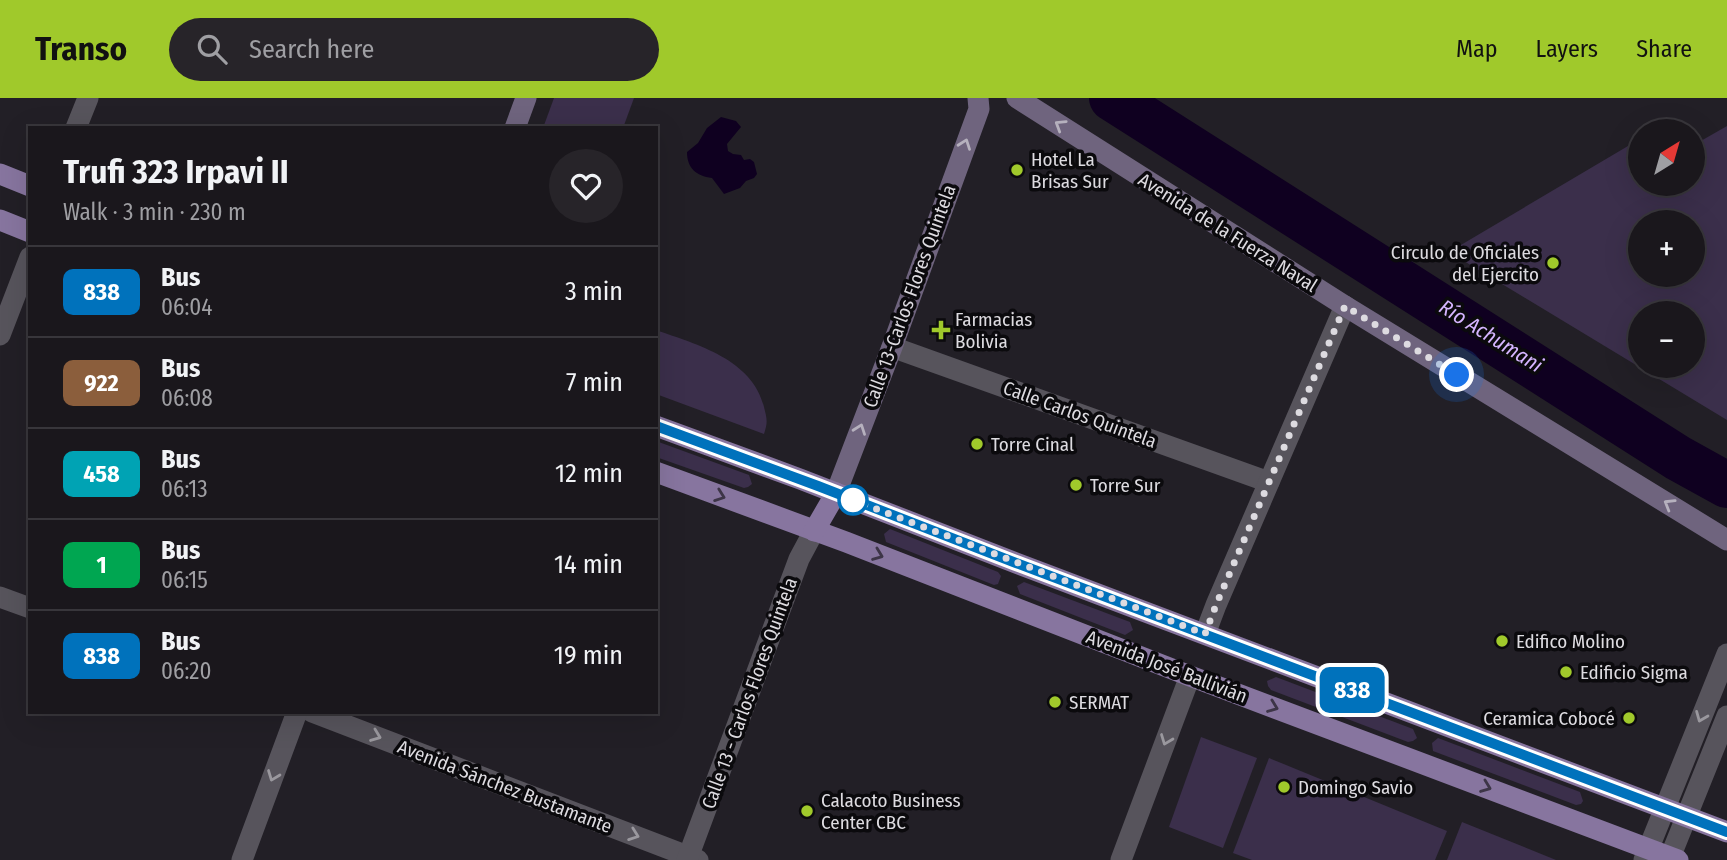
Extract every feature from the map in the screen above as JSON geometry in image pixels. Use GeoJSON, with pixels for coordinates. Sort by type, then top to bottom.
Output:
{"type":"FeatureCollection","features":[{"type":"Feature","properties":{"kind":"main road"},"geometry":{"type":"LineString","coordinates":[[516,126],[526,98]]}},
{"type":"Feature","properties":{"kind":"main road","name":"Calle 13-Carlos Flores Quintela"},"geometry":{"type":"LineString","coordinates":[[836,493],[979,109],[978,98]]}},
{"type":"Feature","properties":{"kind":"main road","name":"Avenida de la Fuerza Naval"},"geometry":{"type":"LineString","coordinates":[[1017,98],[1345,306],[1727,540]]}},
{"type":"Feature","properties":{"kind":"main road"},"geometry":{"type":"LineString","coordinates":[[0,174],[28,185]]}},
{"type":"Feature","properties":{"kind":"main road"},"geometry":{"type":"LineString","coordinates":[[0,220],[28,231]]}},
{"type":"Feature","properties":{"kind":"main road"},"geometry":{"type":"LineString","coordinates":[[658,427],[1727,832]]}},
{"type":"Feature","properties":{"kind":"main road","name":"Avenida José Ballivián"},"geometry":{"type":"LineString","coordinates":[[658,473],[1646,854],[1672,859]]}},
{"type":"Feature","properties":{"kind":"main road"},"geometry":{"type":"LineString","coordinates":[[814,531],[836,493]]}},
{"type":"Feature","properties":{"kind":"street"},"geometry":{"type":"LineString","coordinates":[[77,126],[88,98]]}},
{"type":"Feature","properties":{"kind":"street"},"geometry":{"type":"LineString","coordinates":[[0,335],[28,262]]}},
{"type":"Feature","properties":{"kind":"street"},"geometry":{"type":"LineString","coordinates":[[1205,634],[1345,306]]}},
{"type":"Feature","properties":{"kind":"street","name":"Calle Carlos Quintela"},"geometry":{"type":"LineString","coordinates":[[892,346],[1269,482]]}},
{"type":"Feature","properties":{"kind":"street","name":"Calle 13 - Carlos Flores Quintela"},"geometry":{"type":"LineString","coordinates":[[691,859],[799,559],[814,531]]}},
{"type":"Feature","properties":{"kind":"street"},"geometry":{"type":"LineString","coordinates":[[0,597],[28,607]]}},
{"type":"Feature","properties":{"kind":"street"},"geometry":{"type":"LineString","coordinates":[[1646,854],[1727,654]]}},
{"type":"Feature","properties":{"kind":"street"},"geometry":{"type":"LineString","coordinates":[[1121,860],[1190,676]]}},
{"type":"Feature","properties":{"kind":"street"},"geometry":{"type":"LineString","coordinates":[[242,860],[296,714]]}},
{"type":"Feature","properties":{"kind":"street","name":"Avenida Sánchez Bustamante"},"geometry":{"type":"LineString","coordinates":[[317,714],[691,859]]}},
{"type":"Feature","properties":{"kind":"street"},"geometry":{"type":"LineString","coordinates":[[1672,859],[1727,716]]}},
{"type":"Feature","properties":{"kind":"shaded area"},"geometry":{"type":"Polygon","coordinates":[[[554,98],[634,98],[624,126],[544,126],[554,98]]]}},
{"type":"Feature","properties":{"kind":"shaded area"},"geometry":{"type":"Polygon","coordinates":[[[721,117],[736,121],[741,127],[727,144],[728,151],[754,162],[757,174],[740,188],[724,194],[712,178],[694,170],[689,163],[687,152],[698,143],[707,128],[721,117]]]}},
{"type":"Feature","properties":{"kind":"shaded area","name":"Circulo de Oficiales del Ejercito"},"geometry":{"type":"Polygon","coordinates":[[[1727,126],[1727,420],[1658,378],[1705,378],[1705,301],[1628,301],[1628,360],[1449,252],[1628,146],[1628,196],[1705,196],[1705,139],[1727,126]]]}},
{"type":"Feature","properties":{"kind":"shaded area"},"geometry":{"type":"Polygon","coordinates":[[[658,331],[705,348],[736,365],[758,391],[767,420],[764,434],[658,395],[658,331]]]}},
{"type":"Feature","properties":{"kind":"shaded area"},"geometry":{"type":"Polygon","coordinates":[[[658,442],[749,475],[752,484],[744,488],[658,458],[658,442]]]}},
{"type":"Feature","properties":{"kind":"shaded area"},"geometry":{"type":"Polygon","coordinates":[[[890,529],[998,572],[1001,576],[998,584],[994,585],[886,542],[884,534],[890,529]]]}},
{"type":"Feature","properties":{"kind":"shaded area"},"geometry":{"type":"Polygon","coordinates":[[[1024,582],[1130,622],[1133,630],[1125,635],[1020,594],[1017,586],[1024,582]]]}},
{"type":"Feature","properties":{"kind":"shaded area"},"geometry":{"type":"Polygon","coordinates":[[[1276,677],[1413,729],[1417,738],[1408,742],[1271,690],[1267,681],[1276,677]]]}},
{"type":"Feature","properties":{"kind":"shaded area"},"geometry":{"type":"Polygon","coordinates":[[[1201,737],[1257,758],[1223,848],[1169,827],[1201,737]]]}},
{"type":"Feature","properties":{"kind":"shaded area"},"geometry":{"type":"Polygon","coordinates":[[[1438,738],[1580,792],[1583,801],[1576,805],[1433,751],[1432,743],[1438,738]]]}},
{"type":"Feature","properties":{"kind":"shaded area"},"geometry":{"type":"Polygon","coordinates":[[[1269,758],[1447,831],[1435,860],[1252,860],[1233,853],[1269,758]]]}},
{"type":"Feature","properties":{"kind":"shaded area"},"geometry":{"type":"Polygon","coordinates":[[[1462,822],[1556,860],[1447,860],[1462,822]]]}},
{"type":"Feature","properties":{"kind":"waterway","name":"Río Achumani"},"geometry":{"type":"LineString","coordinates":[[1112,98],[1678,458],[1727,485]]}},
{"type":"Feature","properties":{"kind":"bus line","name":"838"},"geometry":{"type":"LineString","coordinates":[[658,427],[1727,832]]}},
{"type":"Feature","properties":{"kind":"place","name":"Hotel La Brisas Sur"},"geometry":{"type":"Point","coordinates":[1017,170]}},
{"type":"Feature","properties":{"kind":"place","name":"Circulo de Oficiales del Ejercito"},"geometry":{"type":"Point","coordinates":[1553,263]}},
{"type":"Feature","properties":{"kind":"place","name":"Farmacias Bolivia"},"geometry":{"type":"Point","coordinates":[941,330]}},
{"type":"Feature","properties":{"kind":"place","name":"Torre Cinal"},"geometry":{"type":"Point","coordinates":[977,444]}},
{"type":"Feature","properties":{"kind":"place","name":"Torre Sur"},"geometry":{"type":"Point","coordinates":[1076,485]}},
{"type":"Feature","properties":{"kind":"place","name":"Edifico Molino"},"geometry":{"type":"Point","coordinates":[1502,641]}},
{"type":"Feature","properties":{"kind":"place","name":"Edificio Sigma"},"geometry":{"type":"Point","coordinates":[1566,672]}},
{"type":"Feature","properties":{"kind":"place","name":"SERMAT"},"geometry":{"type":"Point","coordinates":[1055,702]}},
{"type":"Feature","properties":{"kind":"place","name":"Ceramica Cobocé"},"geometry":{"type":"Point","coordinates":[1629,718]}},
{"type":"Feature","properties":{"kind":"place","name":"Domingo Savio"},"geometry":{"type":"Point","coordinates":[1284,787]}},
{"type":"Feature","properties":{"kind":"place","name":"Calacoto Business Center CBC"},"geometry":{"type":"Point","coordinates":[807,811]}},
{"type":"Feature","properties":{"kind":"route"},"geometry":{"type":"LineString","coordinates":[[853,500],[1205,634],[1345,306],[1457,375]]}}]}
